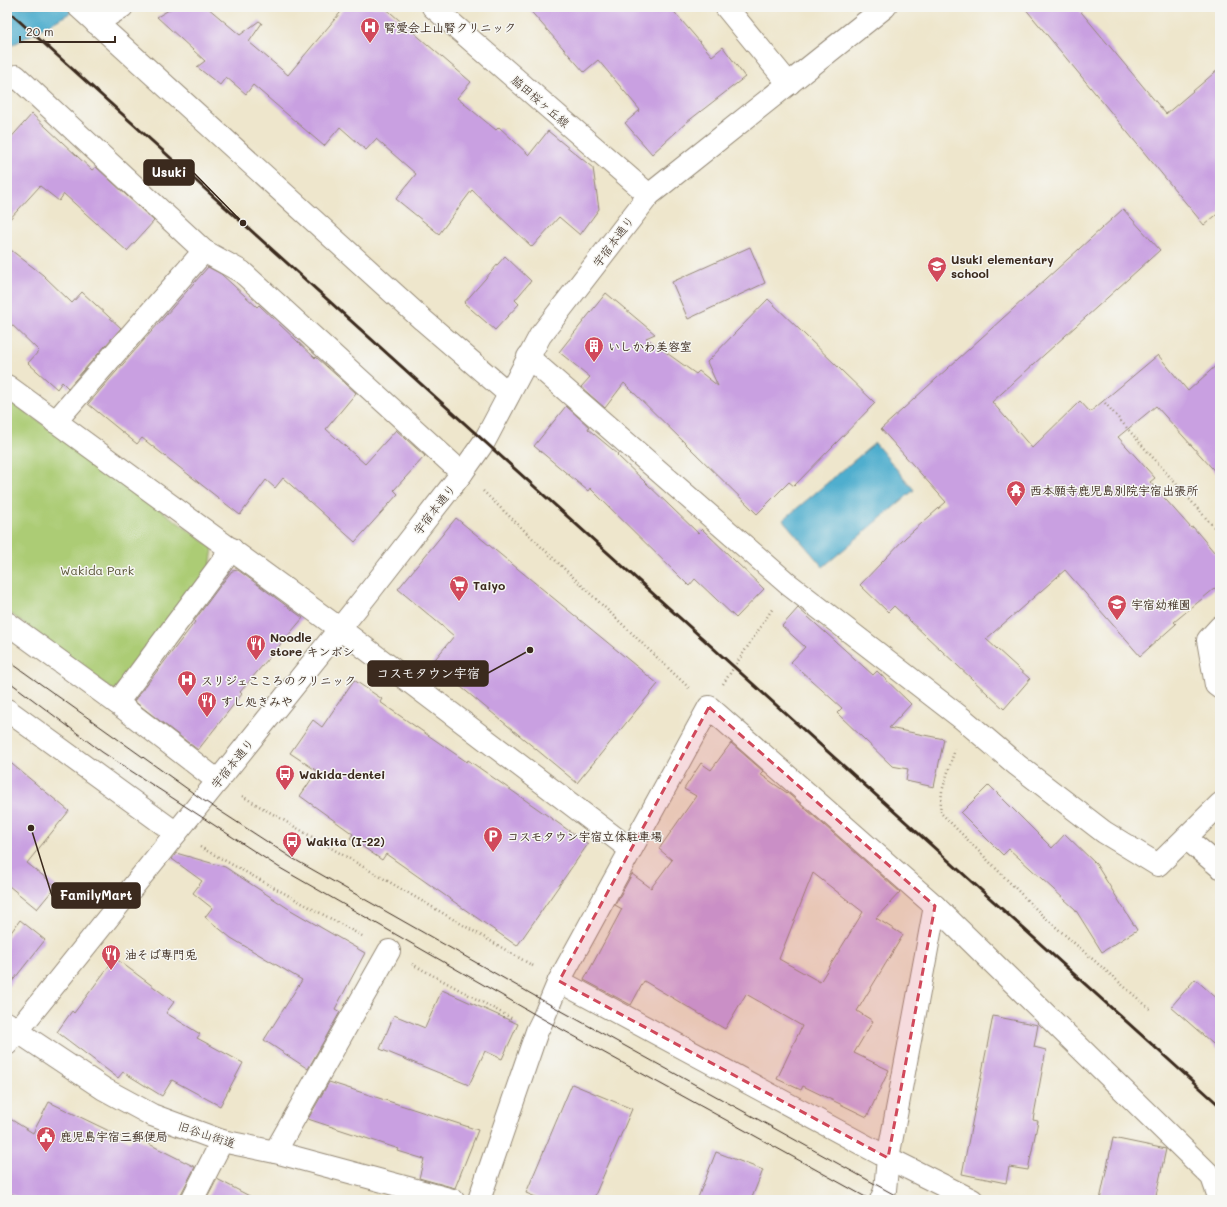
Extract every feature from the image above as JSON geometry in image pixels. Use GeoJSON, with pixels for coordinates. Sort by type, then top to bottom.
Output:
{"type":"FeatureCollection","features":[{"type":"Feature","properties":{"kind":"street"},"geometry":{"type":"LineString","coordinates":[[87,14],[122,7]]}},
{"type":"Feature","properties":{"kind":"street","name":"脇田桜ヶ丘線"},"geometry":{"type":"LineString","coordinates":[[433,7],[649,195]]}},
{"type":"Feature","properties":{"kind":"street"},"geometry":{"type":"LineString","coordinates":[[726,7],[788,84]]}},
{"type":"Feature","properties":{"kind":"street","name":"宇宿本通り"},"geometry":{"type":"LineString","coordinates":[[10,1032],[176,833],[340,629],[470,480],[484,442],[540,336],[649,195],[885,7]]}},
{"type":"Feature","properties":{"kind":"street"},"geometry":{"type":"LineString","coordinates":[[87,14],[423,320],[509,394]]}},
{"type":"Feature","properties":{"kind":"street"},"geometry":{"type":"LineString","coordinates":[[7,81],[16,76],[204,251],[242,272],[470,480]]}},
{"type":"Feature","properties":{"kind":"street"},"geometry":{"type":"LineString","coordinates":[[55,422],[204,251]]}},
{"type":"Feature","properties":{"kind":"street"},"geometry":{"type":"LineString","coordinates":[[528,357],[788,584],[964,720],[1017,766],[1098,827],[1158,865],[1220,804]]}},
{"type":"Feature","properties":{"kind":"street"},"geometry":{"type":"LineString","coordinates":[[7,386],[340,629],[630,849]]}},
{"type":"Feature","properties":{"kind":"street"},"geometry":{"type":"LineString","coordinates":[[117,703],[232,549]]}},
{"type":"Feature","properties":{"kind":"street"},"geometry":{"type":"LineString","coordinates":[[7,623],[117,703],[218,781]]}},
{"type":"Feature","properties":{"kind":"street"},"geometry":{"type":"LineString","coordinates":[[1220,627],[1208,640],[1216,685],[1220,688]]}},
{"type":"Feature","properties":{"kind":"street"},"geometry":{"type":"LineString","coordinates":[[479,1200],[537,1031],[559,981],[709,707],[935,906],[1212,1177],[1220,1200]]}},
{"type":"Feature","properties":{"kind":"street"},"geometry":{"type":"LineString","coordinates":[[7,710],[176,833]]}},
{"type":"Feature","properties":{"kind":"street"},"geometry":{"type":"LineString","coordinates":[[1186,838],[1220,867]]}},
{"type":"Feature","properties":{"kind":"street"},"geometry":{"type":"LineString","coordinates":[[881,1200],[885,1190],[888,1158],[935,906]]}},
{"type":"Feature","properties":{"kind":"street"},"geometry":{"type":"LineString","coordinates":[[276,1152],[388,951]]}},
{"type":"Feature","properties":{"kind":"street"},"geometry":{"type":"LineString","coordinates":[[559,981],[888,1158],[972,1200]]}},
{"type":"Feature","properties":{"kind":"street","name":"旧谷山街道"},"geometry":{"type":"LineString","coordinates":[[10,1032],[104,1089],[152,1115],[222,1141],[276,1152],[453,1200]]}},
{"type":"Feature","properties":{"kind":"street"},"geometry":{"type":"LineString","coordinates":[[192,1200],[222,1141]]}},
{"type":"Feature","properties":{"kind":"path"},"geometry":{"type":"LineString","coordinates":[[1105,403],[1220,534]]}},
{"type":"Feature","properties":{"kind":"path"},"geometry":{"type":"LineString","coordinates":[[470,480],[709,707],[788,584]]}},
{"type":"Feature","properties":{"kind":"path"},"geometry":{"type":"LineString","coordinates":[[964,720],[942,791],[940,812],[1042,914],[1150,1009]]}},
{"type":"Feature","properties":{"kind":"path"},"geometry":{"type":"LineString","coordinates":[[218,781],[559,981]]}},
{"type":"Feature","properties":{"kind":"highlighted area"},"geometry":{"type":"Polygon","coordinates":[[[709,707],[935,906],[888,1158],[559,981],[709,707]]]}},
{"type":"Feature","properties":{"kind":"green space","name":"Wakida Park"},"geometry":{"type":"Polygon","coordinates":[[[7,398],[213,548],[210,569],[114,691],[7,611],[7,398]]]}},
{"type":"Feature","properties":{"kind":"water"},"geometry":{"type":"Polygon","coordinates":[[[7,7],[81,7],[7,48],[7,7]]]}},
{"type":"Feature","properties":{"kind":"water"},"geometry":{"type":"Polygon","coordinates":[[[875,443],[914,490],[823,567],[783,520],[875,443]]]}},
{"type":"Feature","properties":{"kind":"building"},"geometry":{"type":"Polygon","coordinates":[[[174,7],[207,7],[240,35],[259,21],[262,23],[249,42],[288,75],[345,7],[384,7],[471,82],[457,98],[496,130],[499,127],[529,155],[548,131],[593,168],[599,209],[580,235],[559,217],[532,247],[472,190],[439,234],[396,199],[416,174],[376,139],[366,150],[340,127],[324,146],[253,85],[246,94],[226,77],[220,85],[197,67],[205,61],[157,17],[174,7]]]}},
{"type":"Feature","properties":{"kind":"building"},"geometry":{"type":"Polygon","coordinates":[[[527,7],[670,7],[712,56],[723,47],[745,77],[687,122],[652,154],[625,123],[640,110],[598,60],[584,72],[527,7]]]}},
{"type":"Feature","properties":{"kind":"building"},"geometry":{"type":"Polygon","coordinates":[[[1024,7],[1077,7],[1166,114],[1220,68],[1220,212],[1204,225],[1024,7]]]}},
{"type":"Feature","properties":{"kind":"building"},"geometry":{"type":"Polygon","coordinates":[[[32,114],[92,170],[96,167],[154,221],[127,251],[64,194],[59,201],[40,186],[7,222],[7,142],[32,114]]]}},
{"type":"Feature","properties":{"kind":"building"},"geometry":{"type":"Polygon","coordinates":[[[1123,209],[1160,250],[992,402],[1032,448],[1080,401],[1090,412],[1158,355],[1188,391],[1220,362],[1220,477],[1156,406],[1118,437],[1155,478],[1150,482],[1191,528],[1193,527],[1220,559],[1220,584],[1174,622],[1176,624],[1140,656],[1065,570],[986,639],[1030,679],[1004,709],[894,606],[888,612],[860,585],[906,537],[946,502],[881,429],[1123,209]]]}},
{"type":"Feature","properties":{"kind":"building"},"geometry":{"type":"Polygon","coordinates":[[[7,247],[43,275],[72,303],[82,292],[121,328],[68,388],[62,382],[57,389],[28,363],[39,351],[7,320],[7,247]]]}},
{"type":"Feature","properties":{"kind":"building"},"geometry":{"type":"Polygon","coordinates":[[[750,247],[765,283],[688,319],[672,282],[750,247]]]}},
{"type":"Feature","properties":{"kind":"building"},"geometry":{"type":"Polygon","coordinates":[[[505,256],[531,281],[515,300],[519,304],[495,330],[464,303],[505,256]]]}},
{"type":"Feature","properties":{"kind":"building"},"geometry":{"type":"Polygon","coordinates":[[[208,267],[221,274],[257,307],[259,305],[315,358],[316,357],[356,393],[326,429],[365,464],[396,430],[425,456],[394,490],[398,494],[355,542],[283,478],[275,488],[266,480],[240,515],[142,438],[137,444],[88,404],[208,267]]]}},
{"type":"Feature","properties":{"kind":"building"},"geometry":{"type":"Polygon","coordinates":[[[606,293],[655,334],[646,338],[696,374],[699,371],[718,386],[707,362],[768,299],[875,403],[794,486],[789,482],[757,514],[624,383],[605,408],[581,387],[590,377],[559,352],[606,293]]]}},
{"type":"Feature","properties":{"kind":"building"},"geometry":{"type":"Polygon","coordinates":[[[566,406],[589,427],[588,429],[618,454],[617,455],[698,533],[702,529],[764,589],[736,618],[695,579],[689,586],[590,488],[588,491],[534,446],[566,406]]]}},
{"type":"Feature","properties":{"kind":"building"},"geometry":{"type":"Polygon","coordinates":[[[456,518],[658,684],[577,783],[432,663],[454,636],[398,589],[456,518]]]}},
{"type":"Feature","properties":{"kind":"building"},"geometry":{"type":"Polygon","coordinates":[[[238,570],[303,618],[240,692],[242,694],[198,750],[134,701],[195,622],[194,621],[220,586],[232,571],[238,570]]]}},
{"type":"Feature","properties":{"kind":"building"},"geometry":{"type":"Polygon","coordinates":[[[798,608],[873,675],[877,671],[911,704],[889,728],[944,739],[934,787],[906,781],[908,769],[892,766],[837,713],[842,708],[791,662],[805,647],[782,626],[798,608]]]}},
{"type":"Feature","properties":{"kind":"building"},"geometry":{"type":"Polygon","coordinates":[[[354,680],[382,699],[380,702],[467,762],[468,760],[588,844],[517,946],[386,854],[382,860],[350,838],[353,834],[300,796],[317,771],[290,753],[313,720],[322,727],[354,680]]]}},
{"type":"Feature","properties":{"kind":"building"},"geometry":{"type":"Polygon","coordinates":[[[731,743],[763,771],[760,774],[790,795],[900,892],[876,918],[903,935],[857,1011],[873,1021],[854,1053],[889,1070],[867,1117],[803,1086],[801,1090],[777,1079],[802,1026],[746,994],[725,1029],[644,981],[631,1005],[584,980],[622,909],[615,905],[632,874],[651,888],[672,860],[659,849],[696,796],[684,789],[701,763],[711,770],[731,743]],[[813,873],[779,959],[820,982],[863,912],[813,873]]]}},
{"type":"Feature","properties":{"kind":"building"},"geometry":{"type":"Polygon","coordinates":[[[7,760],[69,811],[27,863],[56,886],[37,909],[9,886],[7,888],[7,760]]]}},
{"type":"Feature","properties":{"kind":"building"},"geometry":{"type":"Polygon","coordinates":[[[989,785],[1052,848],[1065,834],[1096,864],[1137,930],[1102,952],[1075,909],[1009,849],[1003,855],[961,813],[989,785]]]}},
{"type":"Feature","properties":{"kind":"building"},"geometry":{"type":"Polygon","coordinates":[[[176,853],[225,867],[289,909],[365,953],[335,1009],[340,1012],[308,1069],[264,1040],[302,980],[231,938],[205,917],[212,908],[193,893],[202,881],[172,859],[176,853]]]}},
{"type":"Feature","properties":{"kind":"building"},"geometry":{"type":"Polygon","coordinates":[[[20,920],[45,940],[7,988],[7,938],[20,920]]]}},
{"type":"Feature","properties":{"kind":"building"},"geometry":{"type":"Polygon","coordinates":[[[115,958],[174,1002],[166,1013],[200,1034],[197,1038],[243,1063],[220,1106],[172,1080],[162,1096],[123,1072],[118,1078],[57,1032],[72,1011],[74,1013],[115,958]]]}},
{"type":"Feature","properties":{"kind":"building"},"geometry":{"type":"Polygon","coordinates":[[[1195,979],[1220,1001],[1220,1050],[1171,1007],[1195,979]]]}},
{"type":"Feature","properties":{"kind":"building"},"geometry":{"type":"Polygon","coordinates":[[[442,990],[518,1024],[502,1059],[485,1051],[469,1085],[380,1049],[394,1015],[425,1028],[442,990]]]}},
{"type":"Feature","properties":{"kind":"building"},"geometry":{"type":"Polygon","coordinates":[[[993,1016],[1038,1025],[1034,1047],[1046,1050],[1033,1120],[1038,1121],[1028,1170],[1009,1167],[1006,1183],[962,1174],[993,1016]]]}},
{"type":"Feature","properties":{"kind":"building"},"geometry":{"type":"Polygon","coordinates":[[[329,1082],[478,1130],[455,1188],[419,1178],[424,1159],[398,1151],[399,1149],[308,1119],[329,1082]]]}},
{"type":"Feature","properties":{"kind":"building"},"geometry":{"type":"Polygon","coordinates":[[[572,1084],[632,1109],[593,1200],[543,1200],[526,1193],[572,1084]]]}},
{"type":"Feature","properties":{"kind":"building"},"geometry":{"type":"Polygon","coordinates":[[[49,1102],[130,1141],[133,1136],[195,1167],[181,1194],[180,1200],[24,1200],[7,1192],[7,1117],[33,1133],[49,1102]]]}},
{"type":"Feature","properties":{"kind":"building"},"geometry":{"type":"Polygon","coordinates":[[[1113,1138],[1166,1149],[1155,1200],[1100,1200],[1113,1138]]]}},
{"type":"Feature","properties":{"kind":"building"},"geometry":{"type":"Polygon","coordinates":[[[716,1152],[763,1170],[751,1200],[697,1200],[716,1152]]]}},
{"type":"Feature","properties":{"kind":"building"},"geometry":{"type":"Polygon","coordinates":[[[217,1179],[257,1200],[206,1200],[217,1179]]]}},
{"type":"Feature","properties":{"kind":"tram line"},"geometry":{"type":"LineString","coordinates":[[7,660],[203,800],[292,858],[549,1004],[904,1200]]}},
{"type":"Feature","properties":{"kind":"tram line"},"geometry":{"type":"LineString","coordinates":[[7,680],[102,752],[280,868],[543,1019],[871,1200]]}},
{"type":"Feature","properties":{"kind":"railway"},"geometry":{"type":"LineString","coordinates":[[7,10],[1220,1106]]}},
{"type":"Feature","properties":{"kind":"place","name":"腎愛会上山腎クリニック"},"geometry":{"type":"Point","coordinates":[370,44]}},
{"type":"Feature","properties":{"kind":"place","name":"Usuki"},"geometry":{"type":"Point","coordinates":[243,223]}},
{"type":"Feature","properties":{"kind":"place","name":"Usuki elementary school"},"geometry":{"type":"Point","coordinates":[937,283]}},
{"type":"Feature","properties":{"kind":"place","name":"いしかわ美容室"},"geometry":{"type":"Point","coordinates":[594,363]}},
{"type":"Feature","properties":{"kind":"place","name":"西本願寺鹿児島別院宇宿出張所"},"geometry":{"type":"Point","coordinates":[1016,507]}},
{"type":"Feature","properties":{"kind":"place","name":"Taiyo"},"geometry":{"type":"Point","coordinates":[459,602]}},
{"type":"Feature","properties":{"kind":"place","name":"宇宿幼稚園"},"geometry":{"type":"Point","coordinates":[1117,621]}},
{"type":"Feature","properties":{"kind":"place","name":"コスモタウン宇宿"},"geometry":{"type":"Point","coordinates":[530,650]}},
{"type":"Feature","properties":{"kind":"place","name":"Noodle store キンボシ"},"geometry":{"type":"Point","coordinates":[256,661]}},
{"type":"Feature","properties":{"kind":"place","name":"スリジェこころのクリニック"},"geometry":{"type":"Point","coordinates":[187,697]}},
{"type":"Feature","properties":{"kind":"place","name":"すし処きみや"},"geometry":{"type":"Point","coordinates":[207,718]}},
{"type":"Feature","properties":{"kind":"place","name":"Wakida-dentei"},"geometry":{"type":"Point","coordinates":[285,791]}},
{"type":"Feature","properties":{"kind":"place","name":"FamilyMart"},"geometry":{"type":"Point","coordinates":[31,828]}},
{"type":"Feature","properties":{"kind":"place","name":"コスモタウン宇宿立体駐車場"},"geometry":{"type":"Point","coordinates":[493,853]}},
{"type":"Feature","properties":{"kind":"place","name":"Wakita (I-22)"},"geometry":{"type":"Point","coordinates":[292,858]}},
{"type":"Feature","properties":{"kind":"place","name":"油そば専門兎"},"geometry":{"type":"Point","coordinates":[111,971]}},
{"type":"Feature","properties":{"kind":"place","name":"鹿児島宇宿三郵便局"},"geometry":{"type":"Point","coordinates":[46,1153]}}]}
